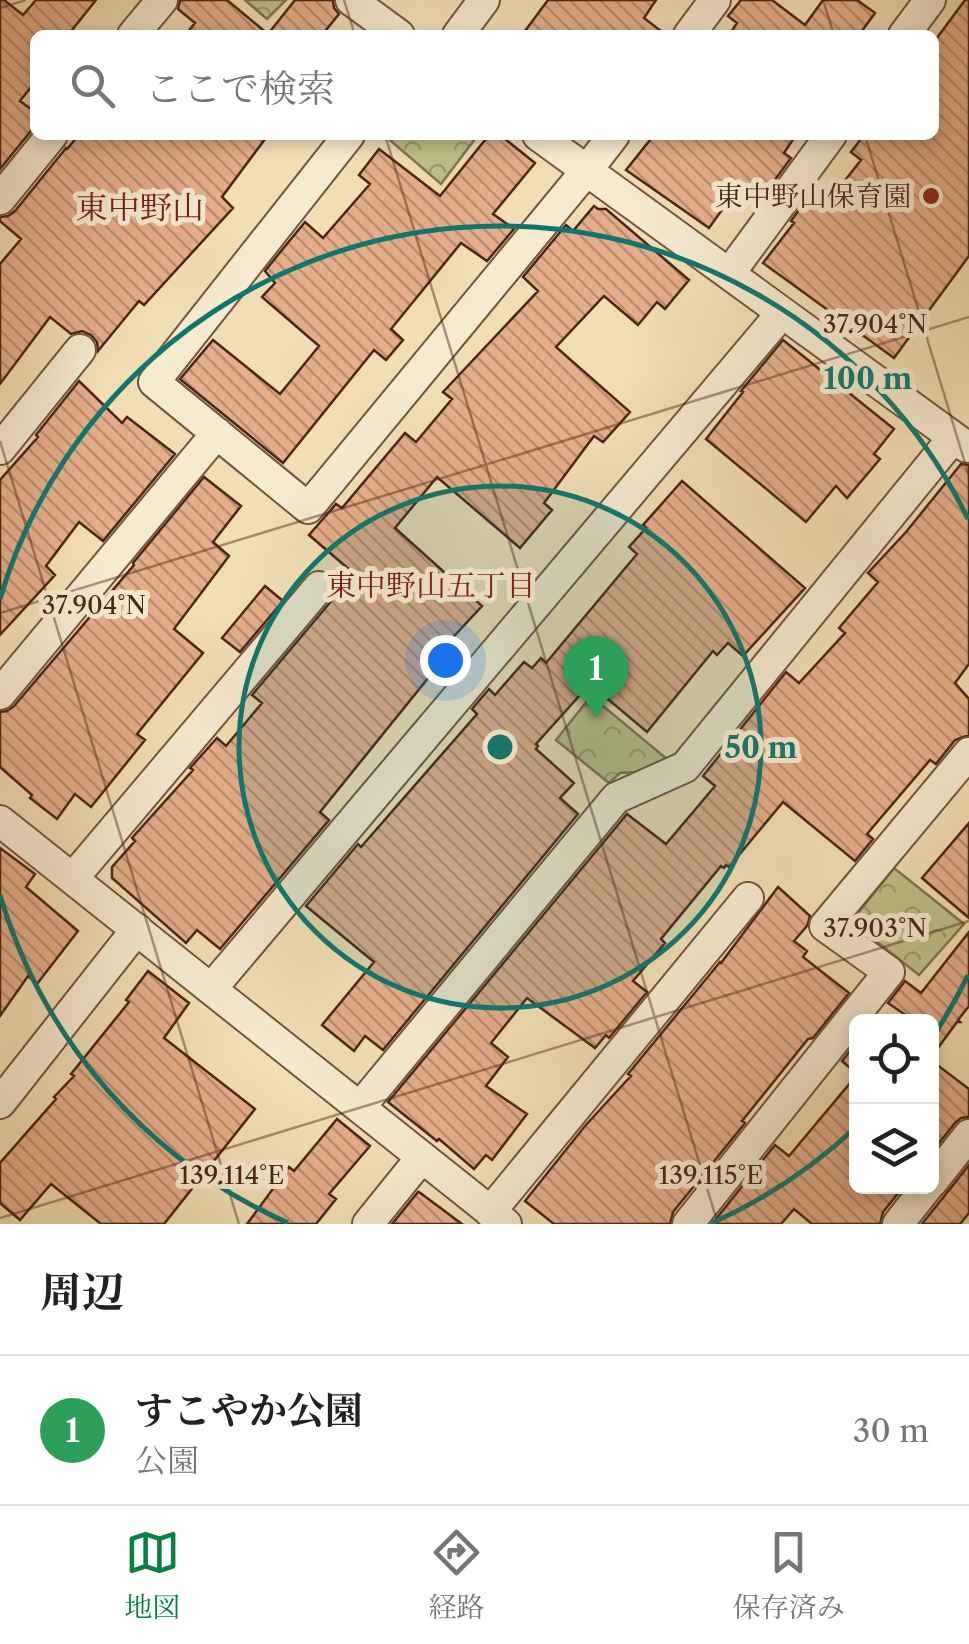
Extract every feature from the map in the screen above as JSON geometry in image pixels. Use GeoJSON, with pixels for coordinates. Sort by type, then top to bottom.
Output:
{"type":"FeatureCollection","features":[{"type":"Feature","properties":{"kind":"street"},"geometry":{"type":"LineString","coordinates":[[138,30],[162,0]]}},
{"type":"Feature","properties":{"kind":"street"},"geometry":{"type":"LineString","coordinates":[[350,0],[392,30]]}},
{"type":"Feature","properties":{"kind":"street"},"geometry":{"type":"LineString","coordinates":[[462,30],[484,0]]}},
{"type":"Feature","properties":{"kind":"street"},"geometry":{"type":"LineString","coordinates":[[693,30],[715,0]]}},
{"type":"Feature","properties":{"kind":"street"},"geometry":{"type":"LineString","coordinates":[[908,30],[930,0]]}},
{"type":"Feature","properties":{"kind":"street"},"geometry":{"type":"LineString","coordinates":[[0,200],[48,140]]}},
{"type":"Feature","properties":{"kind":"street"},"geometry":{"type":"LineString","coordinates":[[345,140],[154,382],[308,508],[610,140]]}},
{"type":"Feature","properties":{"kind":"street"},"geometry":{"type":"LineString","coordinates":[[360,1107],[616,798],[684,767],[961,443],[545,140]]}},
{"type":"Feature","properties":{"kind":"street"},"geometry":{"type":"LineString","coordinates":[[730,274],[827,140]]}},
{"type":"Feature","properties":{"kind":"street"},"geometry":{"type":"LineString","coordinates":[[211,988],[782,313]]}},
{"type":"Feature","properties":{"kind":"street"},"geometry":{"type":"LineString","coordinates":[[0,449],[80,350]]}},
{"type":"Feature","properties":{"kind":"street"},"geometry":{"type":"LineString","coordinates":[[0,694],[218,433]]}},
{"type":"Feature","properties":{"kind":"street"},"geometry":{"type":"LineString","coordinates":[[73,878],[319,587]]}},
{"type":"Feature","properties":{"kind":"street"},"geometry":{"type":"LineString","coordinates":[[688,1224],[889,972],[825,926],[969,752]]}},
{"type":"Feature","properties":{"kind":"street"},"geometry":{"type":"LineString","coordinates":[[0,820],[501,1221],[748,898]]}},
{"type":"Feature","properties":{"kind":"street"},"geometry":{"type":"LineString","coordinates":[[0,1103],[137,930]]}},
{"type":"Feature","properties":{"kind":"street"},"geometry":{"type":"LineString","coordinates":[[939,1172],[969,1134]]}},
{"type":"Feature","properties":{"kind":"street"},"geometry":{"type":"LineString","coordinates":[[368,1224],[422,1157]]}},
{"type":"Feature","properties":{"kind":"street"},"geometry":{"type":"LineString","coordinates":[[898,1224],[922,1194]]}},
{"type":"Feature","properties":{"kind":"green space"},"geometry":{"type":"Polygon","coordinates":[[[245,0],[286,0],[267,19],[245,0]]]}},
{"type":"Feature","properties":{"kind":"green space"},"geometry":{"type":"Polygon","coordinates":[[[390,140],[474,140],[441,184],[390,140]]]}},
{"type":"Feature","properties":{"kind":"green space"},"geometry":{"type":"Polygon","coordinates":[[[591,696],[667,759],[656,771],[620,773],[609,783],[556,740],[591,696]]]}},
{"type":"Feature","properties":{"kind":"green space"},"geometry":{"type":"Polygon","coordinates":[[[894,868],[964,924],[919,975],[862,930],[855,917],[894,868]]]}},
{"type":"Feature","properties":{"kind":"building"},"geometry":{"type":"Polygon","coordinates":[[[0,0],[23,15],[36,0],[96,0],[72,30],[30,30],[30,88],[20,101],[30,108],[30,132],[0,169],[0,0]]]}},
{"type":"Feature","properties":{"kind":"building"},"geometry":{"type":"Polygon","coordinates":[[[180,0],[227,0],[263,30],[189,30],[195,23],[178,9],[180,0]]]}},
{"type":"Feature","properties":{"kind":"building"},"geometry":{"type":"Polygon","coordinates":[[[295,0],[333,0],[339,14],[326,30],[271,30],[295,0]]]}},
{"type":"Feature","properties":{"kind":"building"},"geometry":{"type":"Polygon","coordinates":[[[548,0],[656,0],[644,18],[660,30],[526,30],[548,0]]]}},
{"type":"Feature","properties":{"kind":"building"},"geometry":{"type":"Polygon","coordinates":[[[741,0],[772,0],[805,25],[823,0],[857,0],[875,13],[863,30],[732,30],[737,23],[728,16],[741,0]]]}},
{"type":"Feature","properties":{"kind":"building"},"geometry":{"type":"Polygon","coordinates":[[[965,0],[969,0],[969,256],[894,358],[763,263],[809,196],[824,207],[861,160],[851,152],[860,140],[939,140],[939,35],[965,0]]]}},
{"type":"Feature","properties":{"kind":"building"},"geometry":{"type":"Polygon","coordinates":[[[75,140],[264,140],[222,197],[233,208],[144,305],[139,301],[98,351],[91,335],[82,331],[71,334],[50,317],[0,384],[0,264],[21,239],[0,217],[15,211],[75,140]]]}},
{"type":"Feature","properties":{"kind":"building"},"geometry":{"type":"Polygon","coordinates":[[[485,140],[506,140],[535,163],[493,214],[514,229],[487,261],[461,243],[391,329],[403,340],[386,360],[374,350],[283,463],[180,379],[213,340],[280,394],[319,346],[262,297],[275,283],[265,271],[305,222],[323,238],[370,184],[359,175],[379,149],[440,196],[485,140]]]}},
{"type":"Feature","properties":{"kind":"building"},"geometry":{"type":"Polygon","coordinates":[[[650,140],[793,140],[784,153],[791,158],[760,200],[739,186],[709,228],[626,170],[650,140]]]}},
{"type":"Feature","properties":{"kind":"building"},"geometry":{"type":"Polygon","coordinates":[[[594,206],[606,209],[689,280],[665,309],[657,302],[638,325],[604,296],[556,347],[630,412],[603,442],[594,436],[544,503],[552,510],[520,548],[437,477],[395,528],[482,606],[431,661],[437,667],[320,812],[329,820],[220,949],[197,930],[186,943],[112,878],[112,867],[217,738],[226,746],[262,703],[252,695],[333,599],[337,587],[351,571],[309,535],[336,504],[342,508],[405,433],[416,442],[452,399],[443,392],[538,291],[523,277],[566,225],[573,231],[594,206]]]}},
{"type":"Feature","properties":{"kind":"building"},"geometry":{"type":"Polygon","coordinates":[[[783,340],[894,429],[874,454],[880,459],[847,498],[836,486],[806,522],[706,439],[783,340]]]}},
{"type":"Feature","properties":{"kind":"building"},"geometry":{"type":"Polygon","coordinates":[[[79,381],[122,423],[127,417],[175,454],[103,541],[79,522],[46,566],[55,575],[0,635],[0,480],[79,381]]]}},
{"type":"Feature","properties":{"kind":"building"},"geometry":{"type":"Polygon","coordinates":[[[961,464],[969,465],[969,664],[955,683],[969,699],[969,735],[955,740],[936,764],[930,760],[867,834],[873,839],[855,861],[783,802],[729,867],[721,866],[661,939],[665,943],[633,981],[647,992],[609,1038],[606,1035],[595,1048],[527,998],[491,1043],[508,1057],[486,1086],[527,1114],[492,1160],[486,1155],[474,1169],[388,1102],[627,814],[666,844],[715,786],[703,776],[786,672],[799,683],[845,633],[839,628],[878,582],[868,573],[961,464]]]}},
{"type":"Feature","properties":{"kind":"building"},"geometry":{"type":"Polygon","coordinates":[[[204,477],[241,506],[213,542],[229,556],[174,629],[203,653],[137,734],[145,740],[91,807],[75,794],[57,819],[0,767],[0,712],[14,706],[204,477]]]}},
{"type":"Feature","properties":{"kind":"building"},"geometry":{"type":"Polygon","coordinates":[[[682,481],[805,588],[743,656],[728,643],[717,655],[713,651],[647,732],[590,684],[536,744],[536,749],[574,783],[560,798],[578,814],[383,1050],[365,1036],[354,1051],[322,1025],[374,962],[306,906],[477,714],[472,709],[489,689],[495,695],[524,662],[532,668],[541,658],[546,663],[637,554],[629,547],[682,481]]]}},
{"type":"Feature","properties":{"kind":"building"},"geometry":{"type":"Polygon","coordinates":[[[265,586],[283,601],[240,652],[222,638],[265,586]]]}},
{"type":"Feature","properties":{"kind":"building"},"geometry":{"type":"Polygon","coordinates":[[[969,823],[969,918],[922,878],[969,823]]]}},
{"type":"Feature","properties":{"kind":"building"},"geometry":{"type":"Polygon","coordinates":[[[0,848],[35,874],[26,887],[78,931],[37,984],[28,976],[0,1016],[0,848]]]}},
{"type":"Feature","properties":{"kind":"building"},"geometry":{"type":"Polygon","coordinates":[[[778,887],[810,916],[794,941],[807,951],[803,957],[849,993],[742,1121],[745,1123],[673,1212],[670,1224],[554,1224],[525,1201],[631,1076],[628,1074],[721,963],[778,887]]]}},
{"type":"Feature","properties":{"kind":"building"},"geometry":{"type":"Polygon","coordinates":[[[969,932],[969,1006],[939,1046],[939,1014],[904,1014],[888,1003],[905,981],[921,993],[969,932]]]}},
{"type":"Feature","properties":{"kind":"building"},"geometry":{"type":"Polygon","coordinates":[[[148,971],[189,1003],[164,1038],[255,1109],[164,1224],[101,1224],[51,1184],[20,1220],[0,1203],[0,1163],[74,1076],[71,1074],[129,1002],[126,1000],[148,971]]]}},
{"type":"Feature","properties":{"kind":"building"},"geometry":{"type":"Polygon","coordinates":[[[939,1066],[969,1089],[969,1117],[955,1123],[939,1143],[939,1066]]]}},
{"type":"Feature","properties":{"kind":"building"},"geometry":{"type":"Polygon","coordinates":[[[849,1084],[849,1194],[898,1194],[883,1212],[880,1224],[812,1224],[794,1209],[781,1224],[712,1224],[775,1145],[789,1156],[849,1084]]]}},
{"type":"Feature","properties":{"kind":"building"},"geometry":{"type":"Polygon","coordinates":[[[337,1119],[370,1146],[329,1194],[336,1199],[316,1224],[247,1224],[289,1167],[294,1171],[337,1119]]]}},
{"type":"Feature","properties":{"kind":"building"},"geometry":{"type":"Polygon","coordinates":[[[969,1165],[969,1213],[960,1224],[922,1224],[969,1165]]]}},
{"type":"Feature","properties":{"kind":"building"},"geometry":{"type":"Polygon","coordinates":[[[419,1192],[462,1224],[392,1224],[419,1192]]]}},
{"type":"Feature","properties":{"kind":"place","name":"東中野山保育園"},"geometry":{"type":"Point","coordinates":[931,196]}},
{"type":"Feature","properties":{"kind":"place","name":"すこやか公園"},"geometry":{"type":"Point","coordinates":[596,718]}},
{"type":"Feature","properties":{"kind":"district","name":"東中野山"},"geometry":{"type":"Point","coordinates":[140,207]}},
{"type":"Feature","properties":{"kind":"district","name":"東中野山五丁目"},"geometry":{"type":"Point","coordinates":[431,585]}}]}
